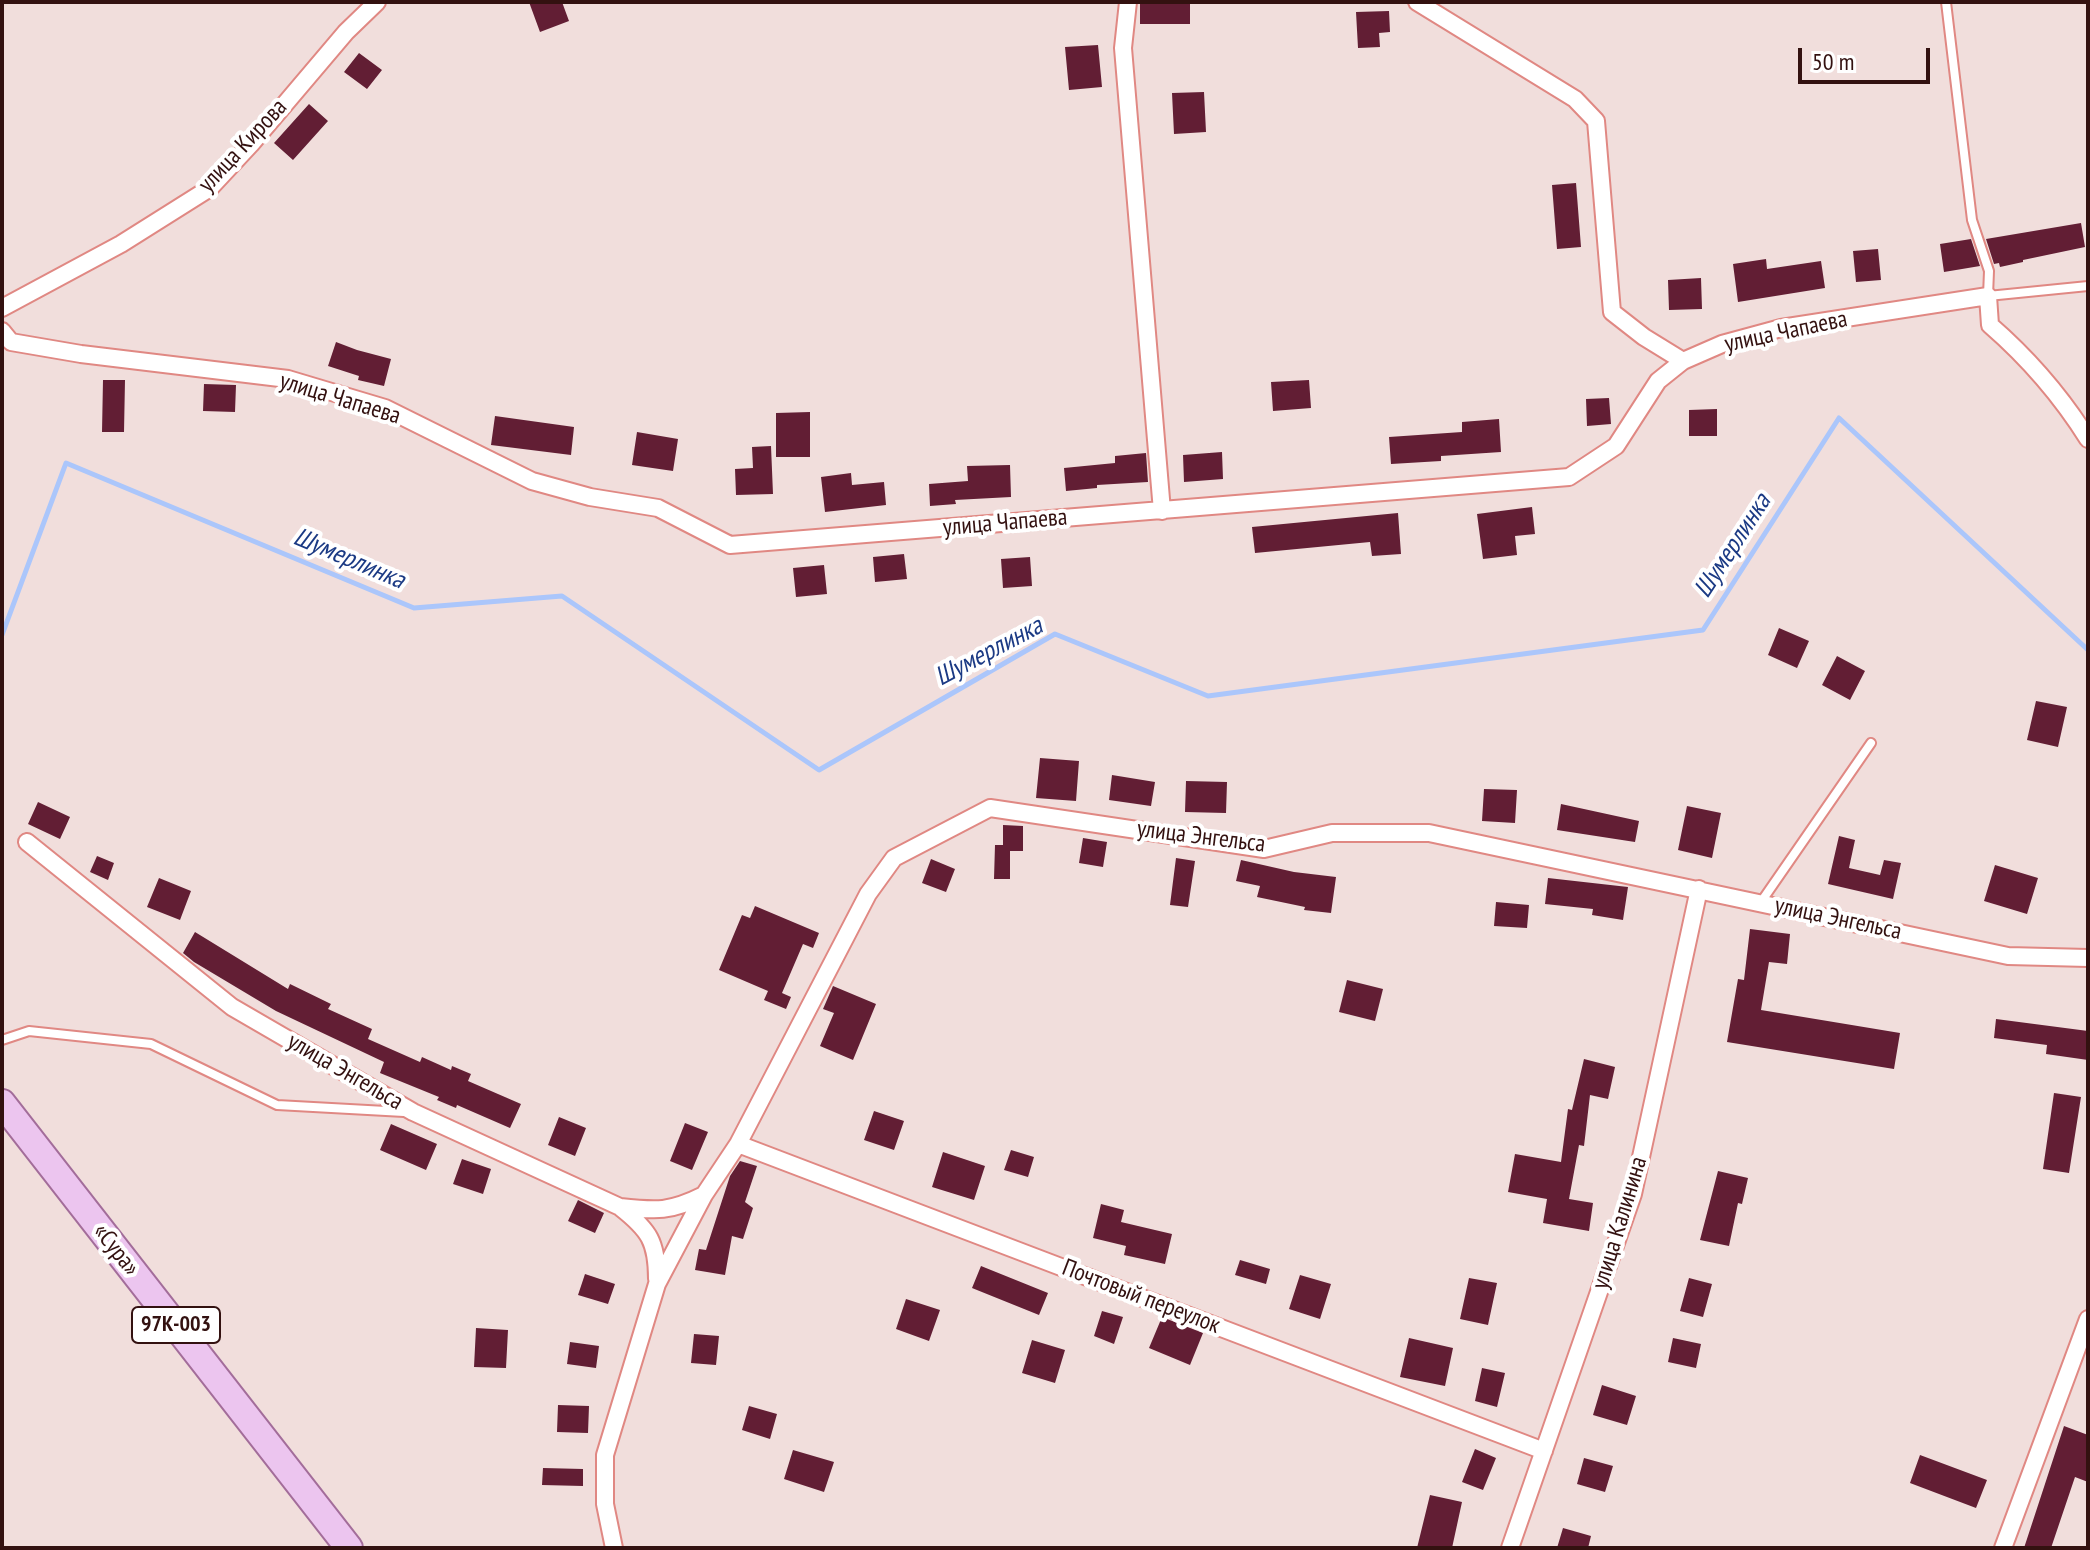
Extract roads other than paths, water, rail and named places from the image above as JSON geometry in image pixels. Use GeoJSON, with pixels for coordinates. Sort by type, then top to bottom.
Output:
{"type":"FeatureCollection","features":[{"type":"Feature","properties":{"kind":"main road","name":"«Сура»"},"geometry":{"type":"LineString","coordinates":[[2,1103],[349,1548]]}},
{"type":"Feature","properties":{"kind":"street","name":"улица Кирова"},"geometry":{"type":"LineString","coordinates":[[2,308],[121,244],[210,188],[346,32],[377,2]]}},
{"type":"Feature","properties":{"kind":"street"},"geometry":{"type":"LineString","coordinates":[[1128,2],[1123,48],[1162,511]]}},
{"type":"Feature","properties":{"kind":"street"},"geometry":{"type":"LineString","coordinates":[[1417,2],[1575,99],[1596,121],[1612,312],[1683,361]]}},
{"type":"Feature","properties":{"kind":"street"},"geometry":{"type":"LineString","coordinates":[[1988,296],[1990,325],[2052,388],[2088,439]]}},
{"type":"Feature","properties":{"kind":"street","name":"улица Чапаева"},"geometry":{"type":"LineString","coordinates":[[2,331],[11,342],[81,354],[288,379],[385,408],[532,481],[590,497],[658,508],[730,545],[1569,477],[1616,446],[1658,381],[1683,361],[1722,344],[1781,328],[1988,296]]}},
{"type":"Feature","properties":{"kind":"street","name":"улица Энгельса"},"geometry":{"type":"LineString","coordinates":[[614,1548],[605,1504],[605,1455],[657,1284],[704,1195],[738,1144],[868,894],[894,858],[990,808],[1264,849],[1332,833],[1429,833],[2008,956],[2088,958]]}},
{"type":"Feature","properties":{"kind":"street","name":"улица Энгельса"},"geometry":{"type":"LineString","coordinates":[[27,842],[232,1007],[413,1112],[620,1207],[654,1210],[678,1208],[704,1195]]}},
{"type":"Feature","properties":{"kind":"street","name":"улица Калинина"},"geometry":{"type":"LineString","coordinates":[[1510,1548],[1633,1194],[1699,889]]}},
{"type":"Feature","properties":{"kind":"street","name":"Почтовый переулок"},"geometry":{"type":"LineString","coordinates":[[738,1144],[1544,1451]]}},
{"type":"Feature","properties":{"kind":"street"},"geometry":{"type":"LineString","coordinates":[[620,1207],[642,1225],[653,1243],[657,1257],[657,1284]]}},
{"type":"Feature","properties":{"kind":"street"},"geometry":{"type":"LineString","coordinates":[[2003,1548],[2088,1319]]}},
{"type":"Feature","properties":{"kind":"lane"},"geometry":{"type":"LineString","coordinates":[[1946,2],[1972,220],[1989,271],[1988,296],[2088,286]]}},
{"type":"Feature","properties":{"kind":"lane"},"geometry":{"type":"LineString","coordinates":[[1761,902],[1871,743]]}},
{"type":"Feature","properties":{"kind":"lane"},"geometry":{"type":"LineString","coordinates":[[2,1040],[29,1031],[151,1044],[277,1105],[413,1112]]}},
{"type":"Feature","properties":{"kind":"waterway","name":"Шумерлинка"},"geometry":{"type":"LineString","coordinates":[[2,635],[66,463],[414,608],[562,596],[819,770],[1055,634],[1208,696],[1703,630],[1839,418],[2088,650]]}}]}
